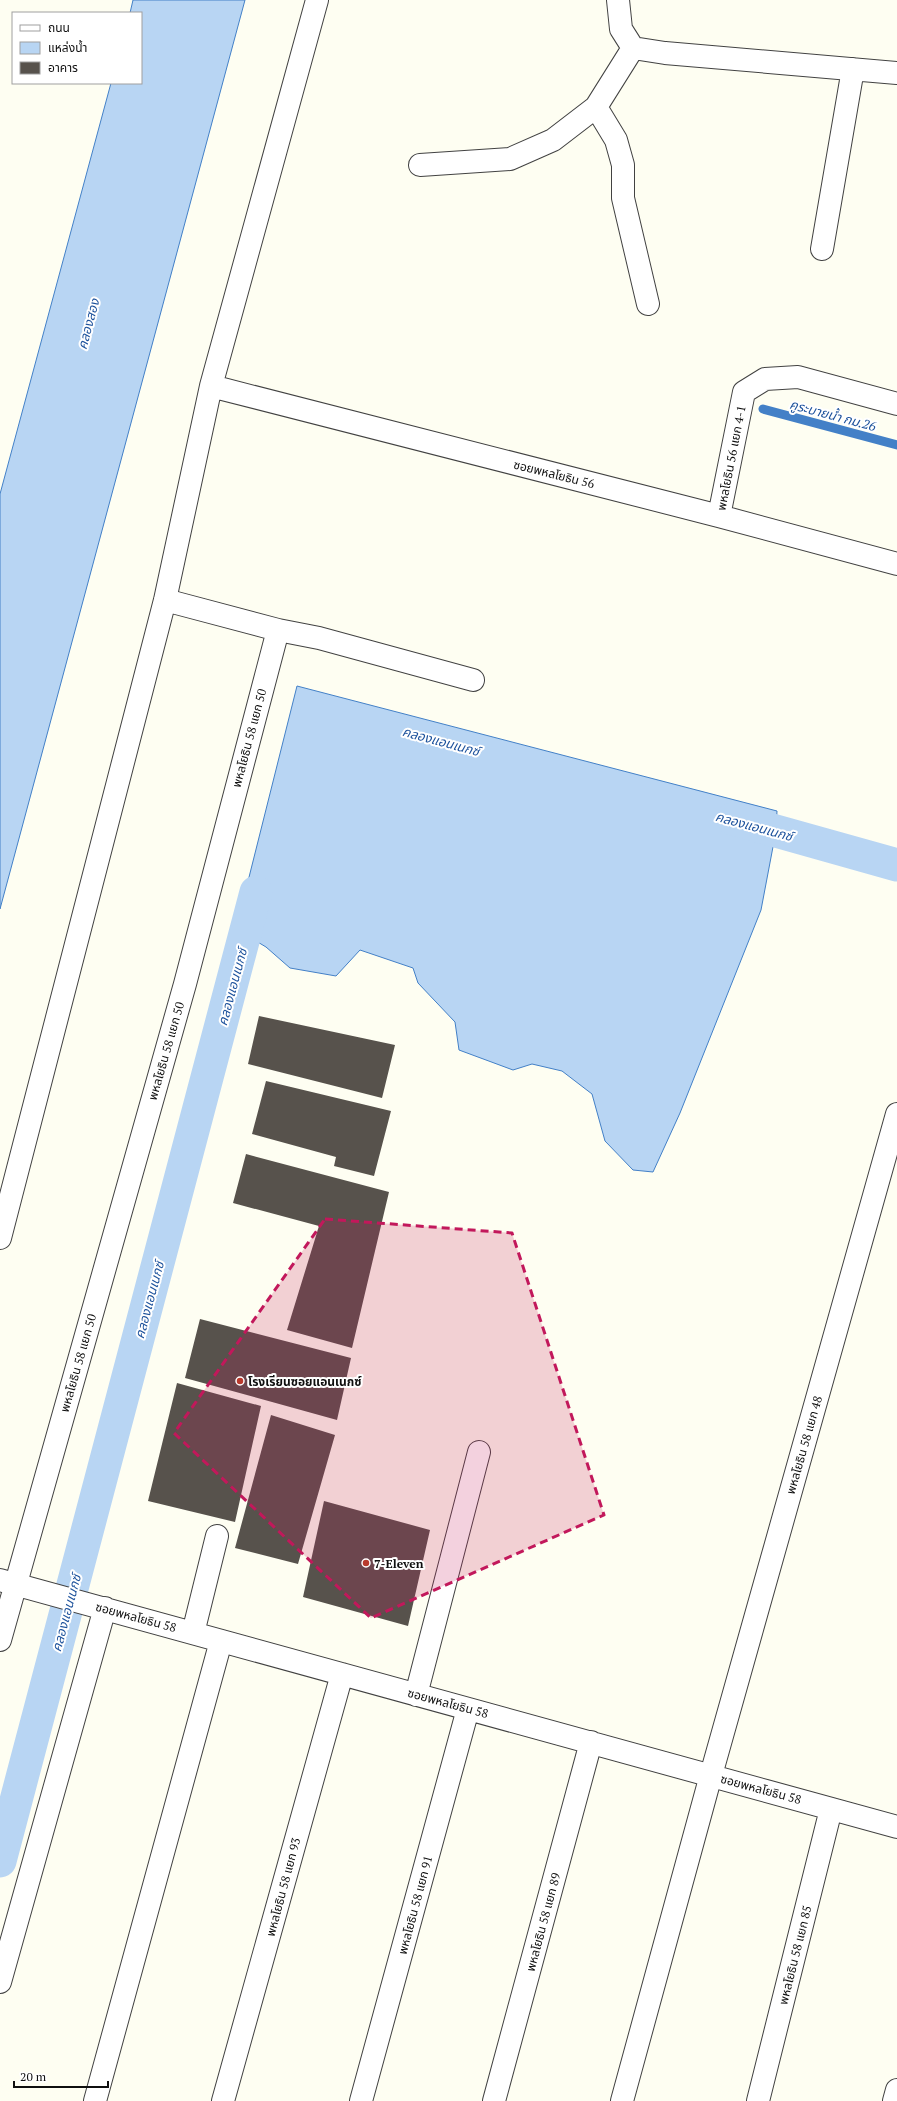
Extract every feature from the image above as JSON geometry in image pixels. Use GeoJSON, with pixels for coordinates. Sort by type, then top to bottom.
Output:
{"type":"FeatureCollection","features":[{"type":"Feature","properties":{"kind":"street"},"geometry":{"type":"LineString","coordinates":[[0,1238],[165,600],[211,386],[317,0]]}},
{"type":"Feature","properties":{"kind":"street"},"geometry":{"type":"LineString","coordinates":[[618,0],[621,29],[634,48],[665,53],[853,68],[897,73]]}},
{"type":"Feature","properties":{"kind":"street"},"geometry":{"type":"LineString","coordinates":[[420,165],[510,159],[553,140],[596,107],[634,48]]}},
{"type":"Feature","properties":{"kind":"street"},"geometry":{"type":"LineString","coordinates":[[822,249],[853,68]]}},
{"type":"Feature","properties":{"kind":"street"},"geometry":{"type":"LineString","coordinates":[[596,107],[616,140],[623,165],[623,198],[648,304]]}},
{"type":"Feature","properties":{"kind":"street","name":"พหลโยธิน 56 แยก 4-1"},"geometry":{"type":"LineString","coordinates":[[719,516],[744,392],[765,379],[798,378],[897,404]]}},
{"type":"Feature","properties":{"kind":"street","name":"ซอยพหลโยธิน 56"},"geometry":{"type":"LineString","coordinates":[[211,386],[719,516],[897,564]]}},
{"type":"Feature","properties":{"kind":"street"},"geometry":{"type":"LineString","coordinates":[[165,600],[278,630],[319,638],[473,680]]}},
{"type":"Feature","properties":{"kind":"street","name":"พหลโยธิน 58 แยก 50"},"geometry":{"type":"LineString","coordinates":[[0,1640],[8,1582],[185,984],[278,630]]}},
{"type":"Feature","properties":{"kind":"street","name":"พหลโยธิน 58 แยก 48"},"geometry":{"type":"LineString","coordinates":[[622,2101],[711,1775],[897,1114]]}},
{"type":"Feature","properties":{"kind":"street"},"geometry":{"type":"LineString","coordinates":[[416,1695],[480,1452]]}},
{"type":"Feature","properties":{"kind":"street"},"geometry":{"type":"LineString","coordinates":[[193,1633],[217,1536]]}},
{"type":"Feature","properties":{"kind":"street","name":"ซอยพหลโยธิน 58"},"geometry":{"type":"LineString","coordinates":[[8,1582],[897,1827]]}},
{"type":"Feature","properties":{"kind":"street"},"geometry":{"type":"LineString","coordinates":[[0,1982],[94,1606]]}},
{"type":"Feature","properties":{"kind":"street"},"geometry":{"type":"LineString","coordinates":[[95,2101],[221,1640]]}},
{"type":"Feature","properties":{"kind":"street","name":"พหลโยธิน 58 แยก 93"},"geometry":{"type":"LineString","coordinates":[[223,2101],[342,1674]]}},
{"type":"Feature","properties":{"kind":"street","name":"พหลโยธิน 58 แยก 91"},"geometry":{"type":"LineString","coordinates":[[361,2101],[468,1709]]}},
{"type":"Feature","properties":{"kind":"street","name":"พหลโยธิน 58 แยก 89"},"geometry":{"type":"LineString","coordinates":[[494,2101],[591,1742]]}},
{"type":"Feature","properties":{"kind":"street","name":"พหลโยธิน 58 แยก 85"},"geometry":{"type":"LineString","coordinates":[[758,2101],[831,1809]]}},
{"type":"Feature","properties":{"kind":"street"},"geometry":{"type":"LineString","coordinates":[[894,2101],[897,2090]]}},
{"type":"Feature","properties":{"kind":"highlighted area"},"geometry":{"type":"Polygon","coordinates":[[[325,1219],[512,1233],[604,1515],[371,1618],[174,1433],[325,1219]]]}},
{"type":"Feature","properties":{"kind":"water","name":"คลองสอง"},"geometry":{"type":"Polygon","coordinates":[[[133,0],[245,0],[0,909],[0,494],[111,84],[142,84],[142,12],[130,12],[133,0]]]}},
{"type":"Feature","properties":{"kind":"water"},"geometry":{"type":"Polygon","coordinates":[[[297,686],[777,811],[776,831],[761,910],[680,1113],[653,1172],[633,1170],[605,1141],[592,1094],[562,1071],[532,1064],[513,1070],[459,1050],[455,1022],[418,983],[413,968],[360,950],[336,976],[290,968],[266,947],[236,929],[297,686]]]}},
{"type":"Feature","properties":{"kind":"building"},"geometry":{"type":"Polygon","coordinates":[[[259,1016],[395,1045],[382,1098],[248,1064],[259,1016]]]}},
{"type":"Feature","properties":{"kind":"building"},"geometry":{"type":"Polygon","coordinates":[[[266,1081],[391,1111],[374,1176],[334,1166],[336,1157],[252,1134],[266,1081]]]}},
{"type":"Feature","properties":{"kind":"building"},"geometry":{"type":"Polygon","coordinates":[[[246,1154],[389,1192],[352,1348],[287,1330],[319,1226],[233,1203],[246,1154]]]}},
{"type":"Feature","properties":{"kind":"building"},"geometry":{"type":"Polygon","coordinates":[[[200,1319],[351,1358],[337,1420],[185,1378],[200,1319]]]}},
{"type":"Feature","properties":{"kind":"building"},"geometry":{"type":"Polygon","coordinates":[[[177,1383],[261,1406],[235,1522],[148,1501],[177,1383]]]}},
{"type":"Feature","properties":{"kind":"building"},"geometry":{"type":"Polygon","coordinates":[[[271,1415],[335,1435],[298,1564],[235,1548],[271,1415]]]}},
{"type":"Feature","properties":{"kind":"building","name":"7-Eleven"},"geometry":{"type":"Polygon","coordinates":[[[324,1501],[430,1530],[408,1626],[303,1597],[324,1501]]]}},
{"type":"Feature","properties":{"kind":"waterway","name":"คูระบายน้ำ กม.26"},"geometry":{"type":"LineString","coordinates":[[763,409],[897,445]]}},
{"type":"Feature","properties":{"kind":"waterway","name":"คลองแอนเนกซ์"},"geometry":{"type":"LineString","coordinates":[[733,819],[897,865]]}},
{"type":"Feature","properties":{"kind":"waterway","name":"คลองแอนเนกซ์"},"geometry":{"type":"LineString","coordinates":[[0,1861],[256,892]]}},
{"type":"Feature","properties":{"kind":"place","name":"โรงเรียนซอยแอนเนกซ์"},"geometry":{"type":"Point","coordinates":[240,1381]}},
{"type":"Feature","properties":{"kind":"place","name":"7-Eleven"},"geometry":{"type":"Point","coordinates":[366,1563]}}]}
